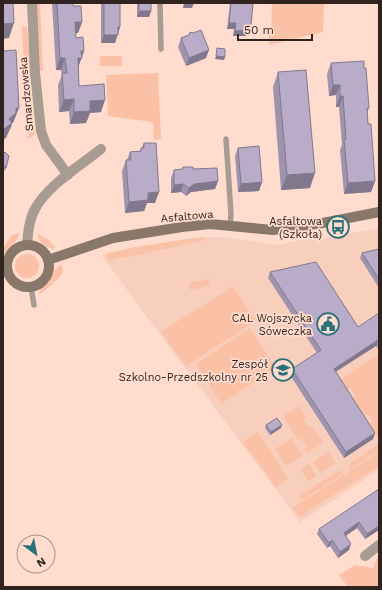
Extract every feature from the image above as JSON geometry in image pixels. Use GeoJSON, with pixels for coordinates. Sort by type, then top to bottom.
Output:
{"type":"FeatureCollection","features":[{"type":"Feature","properties":{"kind":"street","name":"Smardzowska"},"geometry":{"type":"LineString","coordinates":[[32,3],[35,73],[41,131],[46,145],[68,175]]}},
{"type":"Feature","properties":{"kind":"street"},"geometry":{"type":"LineString","coordinates":[[27,245],[29,227],[35,209],[44,195],[101,149]]}},
{"type":"Feature","properties":{"kind":"street","name":"Asfaltowa"},"geometry":{"type":"LineString","coordinates":[[48,260],[113,238],[182,227],[210,224],[273,230],[379,212]]}},
{"type":"Feature","properties":{"kind":"street"},"geometry":{"type":"LineString","coordinates":[[27,245],[37,247],[43,252],[48,260],[48,271],[46,277],[42,282],[31,287],[23,287],[16,284],[5,269],[11,253],[16,248],[22,246],[27,245]]}},
{"type":"Feature","properties":{"kind":"street"},"geometry":{"type":"LineString","coordinates":[[365,556],[379,545]]}},
{"type":"Feature","properties":{"kind":"lane"},"geometry":{"type":"LineString","coordinates":[[160,3],[161,49]]}},
{"type":"Feature","properties":{"kind":"lane"},"geometry":{"type":"LineString","coordinates":[[226,140],[231,214],[230,226]]}},
{"type":"Feature","properties":{"kind":"lane"},"geometry":{"type":"LineString","coordinates":[[31,287],[34,305]]}},
{"type":"Feature","properties":{"kind":"shaded area"},"geometry":{"type":"Polygon","coordinates":[[[36,3],[40,3],[43,71],[40,71],[36,3]]]}},
{"type":"Feature","properties":{"kind":"shaded area"},"geometry":{"type":"Polygon","coordinates":[[[272,3],[324,3],[323,32],[269,45],[272,3]]]}},
{"type":"Feature","properties":{"kind":"shaded area"},"geometry":{"type":"Polygon","coordinates":[[[22,27],[27,27],[31,78],[25,84],[22,27]]]}},
{"type":"Feature","properties":{"kind":"shaded area"},"geometry":{"type":"Polygon","coordinates":[[[100,56],[122,56],[122,66],[100,66],[100,56]]]}},
{"type":"Feature","properties":{"kind":"shaded area"},"geometry":{"type":"Polygon","coordinates":[[[158,73],[161,139],[154,140],[153,122],[108,116],[106,75],[158,73]]]}},
{"type":"Feature","properties":{"kind":"shaded area"},"geometry":{"type":"Polygon","coordinates":[[[25,92],[29,93],[31,96],[35,132],[33,136],[27,139],[29,133],[27,133],[25,92]]]}},
{"type":"Feature","properties":{"kind":"shaded area","name":"Zespół Szkolno-Przedszkolny nr 25"},"geometry":{"type":"Polygon","coordinates":[[[379,228],[379,470],[300,522],[102,256],[136,247],[185,239],[223,237],[277,245],[379,228]]]}},
{"type":"Feature","properties":{"kind":"shaded area"},"geometry":{"type":"Polygon","coordinates":[[[19,233],[17,240],[3,255],[3,247],[6,246],[5,245],[12,235],[19,233]]]}},
{"type":"Feature","properties":{"kind":"shaded area"},"geometry":{"type":"Polygon","coordinates":[[[37,234],[49,240],[56,248],[54,247],[54,249],[45,246],[39,240],[37,234]]]}},
{"type":"Feature","properties":{"kind":"shaded area"},"geometry":{"type":"Polygon","coordinates":[[[204,237],[204,240],[124,258],[119,257],[110,260],[105,254],[136,247],[204,237]]]}},
{"type":"Feature","properties":{"kind":"shaded area"},"geometry":{"type":"Polygon","coordinates":[[[27,254],[36,257],[39,266],[36,275],[27,278],[18,275],[15,266],[18,257],[27,254]]]}},
{"type":"Feature","properties":{"kind":"shaded area"},"geometry":{"type":"Polygon","coordinates":[[[61,264],[63,270],[60,276],[38,295],[40,290],[50,283],[49,282],[55,270],[61,264]]]}},
{"type":"Feature","properties":{"kind":"shaded area"},"geometry":{"type":"Polygon","coordinates":[[[209,279],[210,286],[190,290],[189,283],[209,279]]]}},
{"type":"Feature","properties":{"kind":"shaded area"},"geometry":{"type":"Polygon","coordinates":[[[233,286],[256,321],[186,366],[161,332],[233,286]]]}},
{"type":"Feature","properties":{"kind":"shaded area"},"geometry":{"type":"Polygon","coordinates":[[[250,328],[276,368],[221,404],[196,364],[250,328]]]}},
{"type":"Feature","properties":{"kind":"shaded area"},"geometry":{"type":"Polygon","coordinates":[[[376,356],[379,360],[379,435],[377,436],[370,424],[373,422],[368,414],[365,416],[353,398],[356,396],[351,388],[348,390],[341,379],[376,356]]]}},
{"type":"Feature","properties":{"kind":"shaded area"},"geometry":{"type":"Polygon","coordinates":[[[299,406],[306,417],[303,419],[308,427],[311,425],[323,443],[307,453],[304,449],[307,446],[302,439],[299,441],[283,416],[299,406]]]}},
{"type":"Feature","properties":{"kind":"shaded area"},"geometry":{"type":"Polygon","coordinates":[[[258,432],[288,479],[276,487],[243,442],[258,432]]]}},
{"type":"Feature","properties":{"kind":"shaded area"},"geometry":{"type":"Polygon","coordinates":[[[292,438],[303,456],[286,466],[275,449],[292,438]]]}},
{"type":"Feature","properties":{"kind":"shaded area"},"geometry":{"type":"Polygon","coordinates":[[[379,444],[379,450],[350,469],[348,465],[379,444]]]}},
{"type":"Feature","properties":{"kind":"shaded area"},"geometry":{"type":"Polygon","coordinates":[[[328,452],[336,463],[320,473],[313,462],[328,452]]]}},
{"type":"Feature","properties":{"kind":"shaded area"},"geometry":{"type":"Polygon","coordinates":[[[379,452],[379,466],[299,517],[293,508],[379,452]]]}},
{"type":"Feature","properties":{"kind":"shaded area"},"geometry":{"type":"Polygon","coordinates":[[[309,464],[316,476],[308,481],[301,469],[309,464]]]}},
{"type":"Feature","properties":{"kind":"shaded area"},"geometry":{"type":"Polygon","coordinates":[[[340,470],[343,474],[302,500],[299,496],[340,470]]]}},
{"type":"Feature","properties":{"kind":"shaded area"},"geometry":{"type":"Polygon","coordinates":[[[379,557],[379,587],[348,587],[339,575],[355,565],[373,568],[379,557]]]}},
{"type":"Feature","properties":{"kind":"building"},"geometry":{"type":"Polygon","coordinates":[[[3,3],[13,3],[14,23],[3,24],[3,3]]]}},
{"type":"Feature","properties":{"kind":"building"},"geometry":{"type":"Polygon","coordinates":[[[57,3],[73,3],[73,6],[81,6],[82,22],[75,22],[76,38],[83,37],[84,51],[81,51],[82,58],[78,58],[79,86],[104,84],[105,100],[90,101],[90,111],[74,112],[74,99],[64,100],[62,73],[67,73],[65,58],[60,58],[57,3]]]}},
{"type":"Feature","properties":{"kind":"building"},"geometry":{"type":"Polygon","coordinates":[[[104,3],[120,3],[120,27],[118,27],[118,35],[104,35],[104,3]]]}},
{"type":"Feature","properties":{"kind":"building"},"geometry":{"type":"Polygon","coordinates":[[[139,3],[151,3],[151,11],[139,11],[139,3]]]}},
{"type":"Feature","properties":{"kind":"building"},"geometry":{"type":"Polygon","coordinates":[[[231,3],[253,3],[251,25],[249,26],[248,30],[235,31],[236,23],[229,23],[231,3]]]}},
{"type":"Feature","properties":{"kind":"building"},"geometry":{"type":"Polygon","coordinates":[[[201,30],[209,50],[189,58],[181,38],[189,35],[190,32],[193,33],[201,30]]]}},
{"type":"Feature","properties":{"kind":"building"},"geometry":{"type":"Polygon","coordinates":[[[217,48],[225,49],[225,57],[216,56],[217,48]]]}},
{"type":"Feature","properties":{"kind":"building"},"geometry":{"type":"Polygon","coordinates":[[[16,50],[19,108],[16,108],[16,113],[9,119],[12,123],[4,129],[3,51],[16,50]]]}},
{"type":"Feature","properties":{"kind":"building"},"geometry":{"type":"Polygon","coordinates":[[[364,61],[364,68],[366,68],[369,108],[367,108],[368,124],[371,124],[375,181],[348,183],[344,139],[346,139],[343,96],[340,96],[340,85],[333,85],[331,63],[364,61]]]}},
{"type":"Feature","properties":{"kind":"building"},"geometry":{"type":"Polygon","coordinates":[[[306,70],[315,173],[287,175],[278,72],[306,70]]]}},
{"type":"Feature","properties":{"kind":"building"},"geometry":{"type":"Polygon","coordinates":[[[144,143],[156,143],[159,192],[148,193],[148,200],[129,202],[126,160],[131,160],[130,152],[141,151],[141,148],[144,148],[144,143]]]}},
{"type":"Feature","properties":{"kind":"building"},"geometry":{"type":"Polygon","coordinates":[[[259,146],[262,182],[241,184],[238,148],[259,146]]]}},
{"type":"Feature","properties":{"kind":"building"},"geometry":{"type":"Polygon","coordinates":[[[5,152],[9,156],[6,168],[3,164],[3,154],[5,152]]]}},
{"type":"Feature","properties":{"kind":"building"},"geometry":{"type":"Polygon","coordinates":[[[183,167],[193,167],[193,169],[217,168],[218,181],[194,184],[189,188],[183,184],[174,185],[174,170],[183,169],[183,167]]]}},
{"type":"Feature","properties":{"kind":"building"},"geometry":{"type":"Polygon","coordinates":[[[379,249],[379,279],[362,253],[379,249]]]}},
{"type":"Feature","properties":{"kind":"building"},"geometry":{"type":"Polygon","coordinates":[[[316,262],[358,327],[379,313],[379,341],[378,340],[334,369],[375,433],[346,452],[292,369],[321,350],[270,272],[316,262]]]}},
{"type":"Feature","properties":{"kind":"building"},"geometry":{"type":"Polygon","coordinates":[[[277,418],[282,425],[271,432],[266,425],[277,418]]]}},
{"type":"Feature","properties":{"kind":"building"},"geometry":{"type":"Polygon","coordinates":[[[379,489],[379,526],[367,534],[359,522],[344,533],[351,544],[340,552],[332,540],[329,543],[319,529],[379,489]]]}},
{"type":"Feature","properties":{"kind":"place","name":"Asfaltowa (Szkoła)"},"geometry":{"type":"Point","coordinates":[338,227]}},
{"type":"Feature","properties":{"kind":"place","name":"CAL Wojszycka Sóweczka"},"geometry":{"type":"Point","coordinates":[328,324]}},
{"type":"Feature","properties":{"kind":"place","name":"Zespół Szkolno-Przedszkolny nr 25"},"geometry":{"type":"Point","coordinates":[283,370]}}]}
